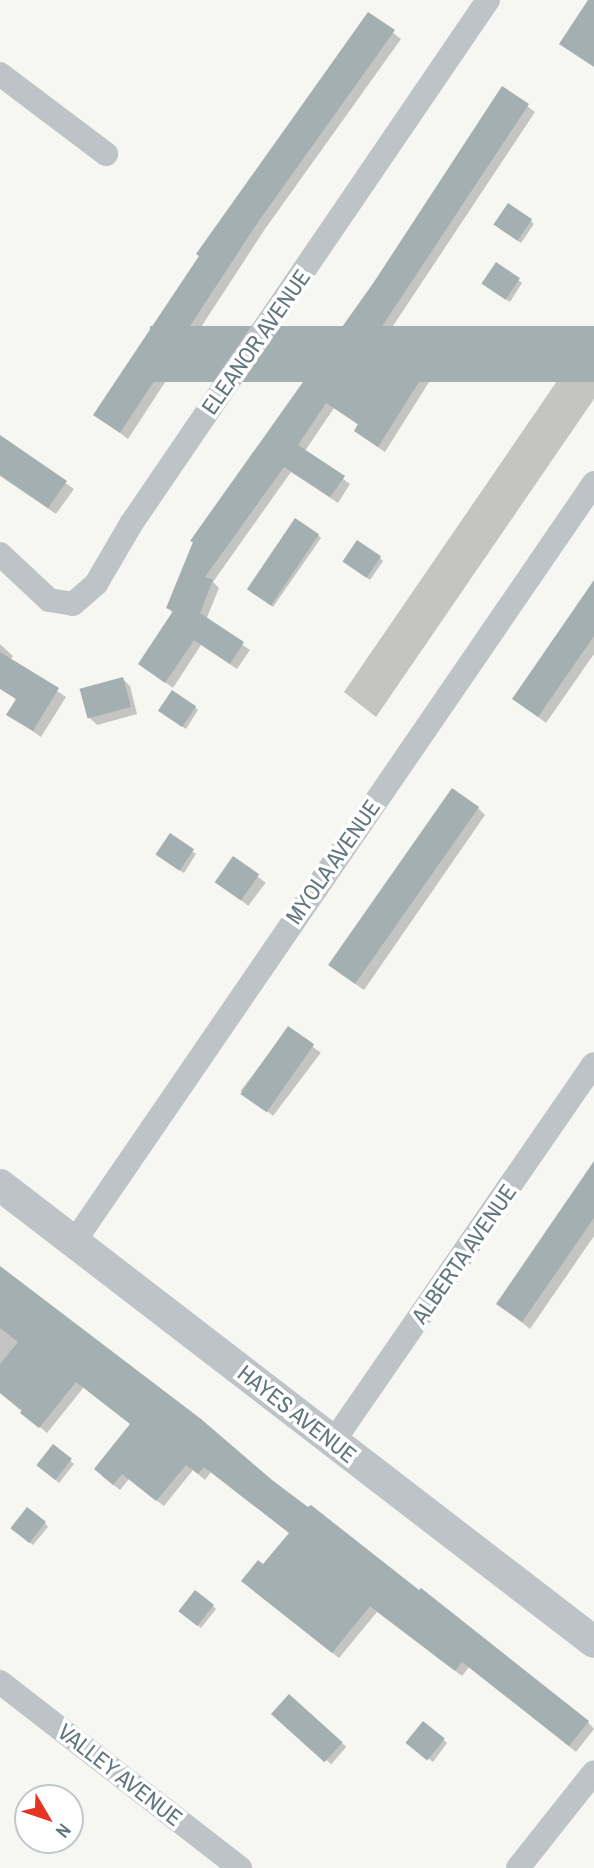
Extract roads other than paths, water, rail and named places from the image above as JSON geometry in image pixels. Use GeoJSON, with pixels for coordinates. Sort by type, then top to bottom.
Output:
{"type":"FeatureCollection","features":[{"type":"Feature","properties":{"kind":"street","name":"ELEANOR AVENUE"},"geometry":{"type":"LineString","coordinates":[[0,554],[49,600],[73,604],[96,584],[131,523],[488,0]]}},
{"type":"Feature","properties":{"kind":"street"},"geometry":{"type":"LineString","coordinates":[[0,74],[106,154]]}},
{"type":"Feature","properties":{"kind":"street","name":"MYOLA AVENUE"},"geometry":{"type":"LineString","coordinates":[[74,1242],[594,483]]}},
{"type":"Feature","properties":{"kind":"street","name":"ALBERTA AVENUE"},"geometry":{"type":"LineString","coordinates":[[333,1442],[594,1064]]}},
{"type":"Feature","properties":{"kind":"street","name":"HAYES AVENUE"},"geometry":{"type":"LineString","coordinates":[[0,1185],[594,1642]]}},
{"type":"Feature","properties":{"kind":"street","name":"VALLEY AVENUE"},"geometry":{"type":"LineString","coordinates":[[0,1682],[240,1868]]}},
{"type":"Feature","properties":{"kind":"street"},"geometry":{"type":"LineString","coordinates":[[518,1868],[594,1772]]}}]}
